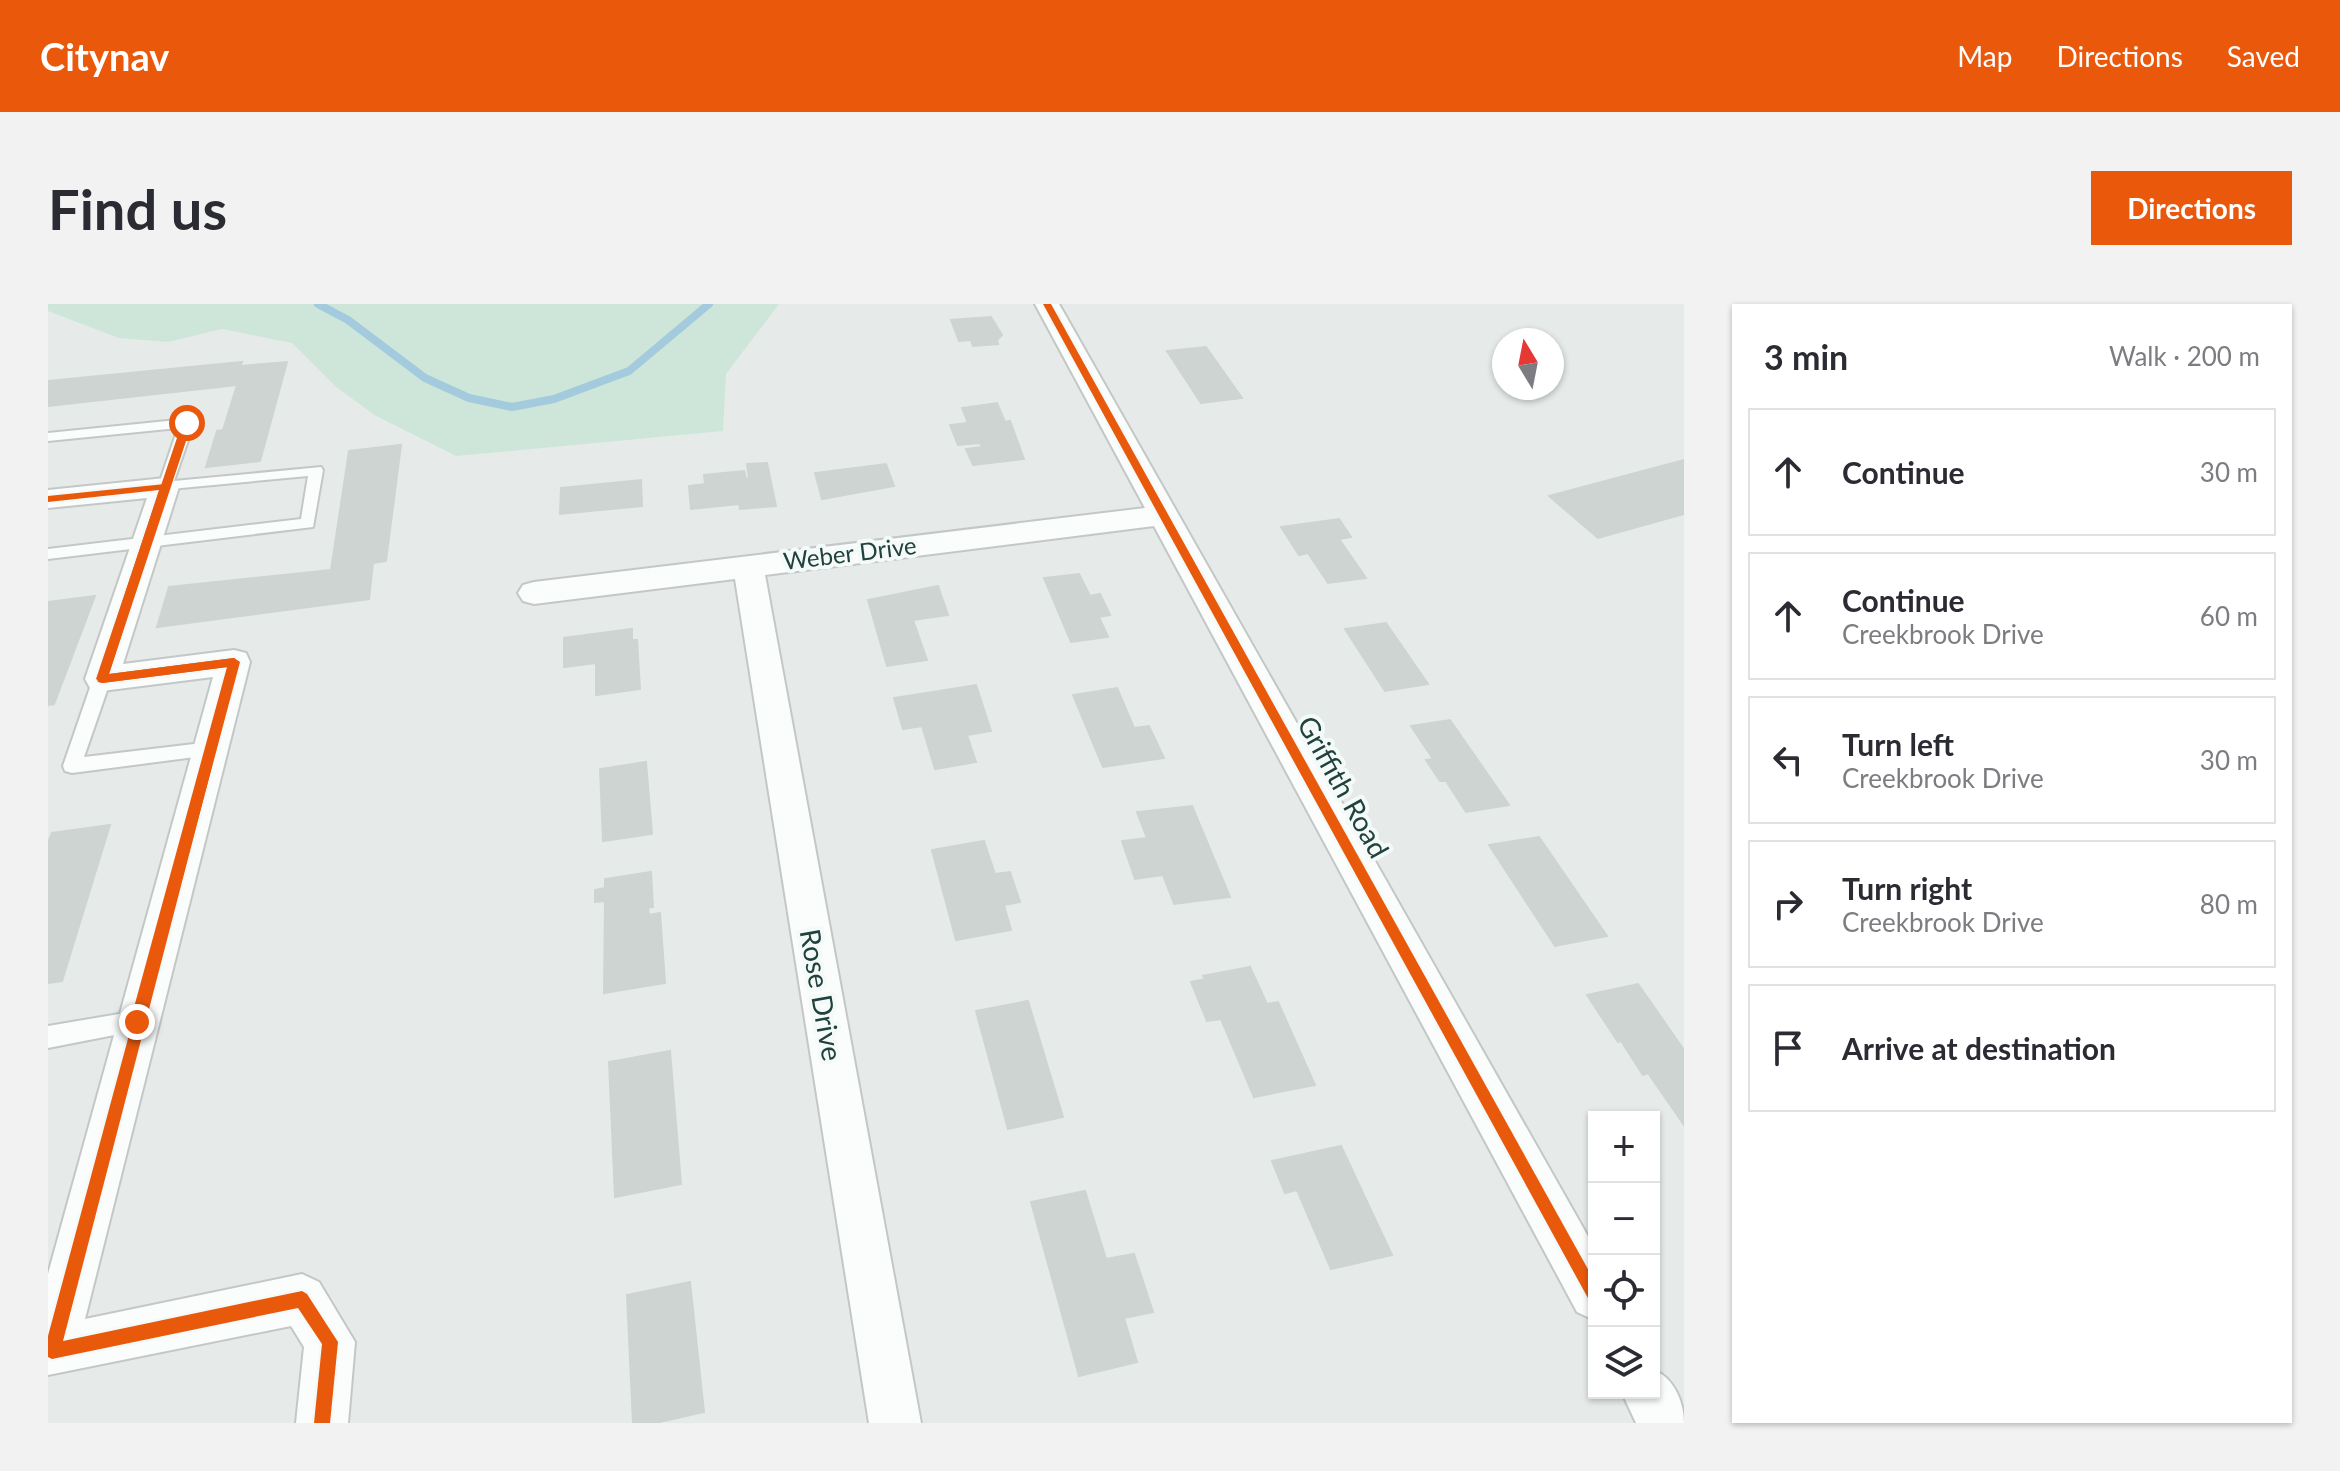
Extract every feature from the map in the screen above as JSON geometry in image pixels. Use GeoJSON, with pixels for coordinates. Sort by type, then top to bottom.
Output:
{"type":"FeatureCollection","features":[{"type":"Feature","properties":{"kind":"street","name":"Griffith Road"},"geometry":{"type":"LineString","coordinates":[[1047,304],[1588,1284]]}},
{"type":"Feature","properties":{"kind":"street"},"geometry":{"type":"LineString","coordinates":[[48,499],[165,487],[102,679],[234,662],[49,1356],[302,1299],[330,1342],[322,1423]]}},
{"type":"Feature","properties":{"kind":"street","name":"Weber Drive"},"geometry":{"type":"LineString","coordinates":[[534,593],[1166,515]]}},
{"type":"Feature","properties":{"kind":"street","name":"Rose Drive"},"geometry":{"type":"LineString","coordinates":[[748,567],[895,1423]]}},
{"type":"Feature","properties":{"kind":"street"},"geometry":{"type":"LineString","coordinates":[[1651,1399],[1664,1423]]}},
{"type":"Feature","properties":{"kind":"lane"},"geometry":{"type":"LineString","coordinates":[[48,437],[187,423],[165,487],[316,470],[308,523],[48,554]]}},
{"type":"Feature","properties":{"kind":"lane"},"geometry":{"type":"LineString","coordinates":[[102,679],[72,766],[211,749]]}},
{"type":"Feature","properties":{"kind":"lane"},"geometry":{"type":"LineString","coordinates":[[48,1037],[137,1022]]}},
{"type":"Feature","properties":{"kind":"green space"},"geometry":{"type":"Polygon","coordinates":[[[48,304],[779,304],[726,374],[723,431],[456,456],[376,416],[336,387],[292,343],[222,329],[168,342],[119,338],[48,311],[48,304]]]}},
{"type":"Feature","properties":{"kind":"building"},"geometry":{"type":"Polygon","coordinates":[[[991,317],[1002,335],[997,340],[998,344],[973,346],[971,340],[959,341],[951,320],[991,317]]]}},
{"type":"Feature","properties":{"kind":"building"},"geometry":{"type":"Polygon","coordinates":[[[1206,347],[1242,398],[1201,403],[1167,351],[1206,347]]]}},
{"type":"Feature","properties":{"kind":"building"},"geometry":{"type":"Polygon","coordinates":[[[242,362],[240,366],[287,362],[260,461],[206,467],[217,431],[223,430],[237,385],[48,406],[48,381],[242,362]]]}},
{"type":"Feature","properties":{"kind":"building"},"geometry":{"type":"Polygon","coordinates":[[[997,403],[1005,422],[1010,421],[1024,459],[973,465],[966,449],[982,447],[980,443],[958,445],[950,425],[968,423],[962,408],[997,403]]]}},
{"type":"Feature","properties":{"kind":"building"},"geometry":{"type":"Polygon","coordinates":[[[401,445],[386,561],[373,563],[369,599],[157,627],[169,587],[331,570],[349,451],[401,445]]]}},
{"type":"Feature","properties":{"kind":"building"},"geometry":{"type":"Polygon","coordinates":[[[1684,460],[1684,514],[1598,538],[1549,496],[1684,460]]]}},
{"type":"Feature","properties":{"kind":"building"},"geometry":{"type":"Polygon","coordinates":[[[767,463],[776,506],[740,509],[739,504],[691,509],[689,486],[705,484],[704,475],[744,471],[746,479],[749,479],[747,464],[767,463]]]}},
{"type":"Feature","properties":{"kind":"building"},"geometry":{"type":"Polygon","coordinates":[[[886,464],[894,486],[822,499],[815,473],[886,464]]]}},
{"type":"Feature","properties":{"kind":"building"},"geometry":{"type":"Polygon","coordinates":[[[641,480],[642,506],[560,514],[561,488],[641,480]]]}},
{"type":"Feature","properties":{"kind":"building"},"geometry":{"type":"Polygon","coordinates":[[[1339,519],[1351,537],[1339,539],[1366,578],[1328,583],[1308,553],[1299,555],[1281,527],[1339,519]]]}},
{"type":"Feature","properties":{"kind":"building"},"geometry":{"type":"Polygon","coordinates":[[[1079,574],[1090,596],[1100,594],[1110,615],[1099,617],[1108,637],[1071,642],[1044,578],[1079,574]]]}},
{"type":"Feature","properties":{"kind":"building"},"geometry":{"type":"Polygon","coordinates":[[[938,586],[948,615],[913,620],[927,660],[887,666],[868,600],[938,586]]]}},
{"type":"Feature","properties":{"kind":"building"},"geometry":{"type":"Polygon","coordinates":[[[95,596],[54,704],[48,705],[48,602],[95,596]]]}},
{"type":"Feature","properties":{"kind":"building"},"geometry":{"type":"Polygon","coordinates":[[[1386,623],[1428,684],[1385,691],[1345,629],[1386,623]]]}},
{"type":"Feature","properties":{"kind":"building"},"geometry":{"type":"Polygon","coordinates":[[[632,629],[632,640],[637,640],[640,689],[596,695],[596,663],[564,667],[564,638],[632,629]]]}},
{"type":"Feature","properties":{"kind":"building"},"geometry":{"type":"Polygon","coordinates":[[[976,685],[991,731],[967,735],[976,762],[935,769],[922,726],[903,729],[894,698],[976,685]]]}},
{"type":"Feature","properties":{"kind":"building"},"geometry":{"type":"Polygon","coordinates":[[[1117,688],[1134,728],[1149,726],[1164,758],[1103,767],[1073,695],[1117,688]]]}},
{"type":"Feature","properties":{"kind":"building"},"geometry":{"type":"Polygon","coordinates":[[[1450,720],[1509,805],[1466,812],[1446,781],[1440,781],[1426,760],[1433,759],[1411,726],[1450,720]]]}},
{"type":"Feature","properties":{"kind":"building"},"geometry":{"type":"Polygon","coordinates":[[[646,762],[652,834],[603,841],[600,769],[646,762]]]}},
{"type":"Feature","properties":{"kind":"building"},"geometry":{"type":"Polygon","coordinates":[[[1192,806],[1230,897],[1174,904],[1163,875],[1135,879],[1122,841],[1147,838],[1137,812],[1192,806]]]}},
{"type":"Feature","properties":{"kind":"building"},"geometry":{"type":"Polygon","coordinates":[[[110,825],[62,981],[48,983],[48,843],[52,833],[110,825]]]}},
{"type":"Feature","properties":{"kind":"building"},"geometry":{"type":"Polygon","coordinates":[[[1539,837],[1607,936],[1555,946],[1489,845],[1539,837]]]}},
{"type":"Feature","properties":{"kind":"building"},"geometry":{"type":"Polygon","coordinates":[[[984,841],[995,874],[1010,872],[1020,902],[1004,905],[1011,930],[956,940],[932,850],[984,841]]]}},
{"type":"Feature","properties":{"kind":"building"},"geometry":{"type":"Polygon","coordinates":[[[651,872],[653,907],[648,908],[649,915],[660,913],[665,983],[604,993],[605,901],[595,902],[595,890],[605,888],[605,879],[651,872]]]}},
{"type":"Feature","properties":{"kind":"building"},"geometry":{"type":"Polygon","coordinates":[[[1250,967],[1267,1004],[1278,1002],[1315,1085],[1254,1097],[1221,1019],[1207,1021],[1191,982],[1205,979],[1203,976],[1250,967]]]}},
{"type":"Feature","properties":{"kind":"building"},"geometry":{"type":"Polygon","coordinates":[[[1638,984],[1684,1050],[1684,1125],[1648,1073],[1643,1075],[1621,1041],[1618,1042],[1587,995],[1638,984]]]}},
{"type":"Feature","properties":{"kind":"building"},"geometry":{"type":"Polygon","coordinates":[[[1028,1001],[1063,1117],[1008,1129],[976,1011],[1028,1001]]]}},
{"type":"Feature","properties":{"kind":"building"},"geometry":{"type":"Polygon","coordinates":[[[670,1051],[681,1184],[615,1197],[609,1062],[670,1051]]]}},
{"type":"Feature","properties":{"kind":"building"},"geometry":{"type":"Polygon","coordinates":[[[1341,1146],[1392,1255],[1331,1269],[1297,1190],[1285,1193],[1272,1161],[1341,1146]]]}},
{"type":"Feature","properties":{"kind":"building"},"geometry":{"type":"Polygon","coordinates":[[[1085,1191],[1106,1259],[1134,1254],[1153,1312],[1124,1318],[1137,1362],[1079,1376],[1031,1202],[1085,1191]]]}},
{"type":"Feature","properties":{"kind":"building"},"geometry":{"type":"Polygon","coordinates":[[[690,1282],[704,1412],[655,1423],[633,1423],[627,1295],[690,1282]]]}},
{"type":"Feature","properties":{"kind":"waterway"},"geometry":{"type":"LineString","coordinates":[[318,304],[348,320],[425,378],[469,398],[512,407],[554,399],[629,371],[709,304]]}},
{"type":"Feature","properties":{"kind":"cycle path"},"geometry":{"type":"LineString","coordinates":[[1047,304],[1588,1284]]}},
{"type":"Feature","properties":{"kind":"cycle path"},"geometry":{"type":"LineString","coordinates":[[48,499],[165,487],[102,679],[234,662],[52,1351],[302,1299],[330,1342],[322,1423]]}},
{"type":"Feature","properties":{"kind":"route"},"geometry":{"type":"LineString","coordinates":[[137,1022],[234,662],[102,679],[187,423]]}}]}
